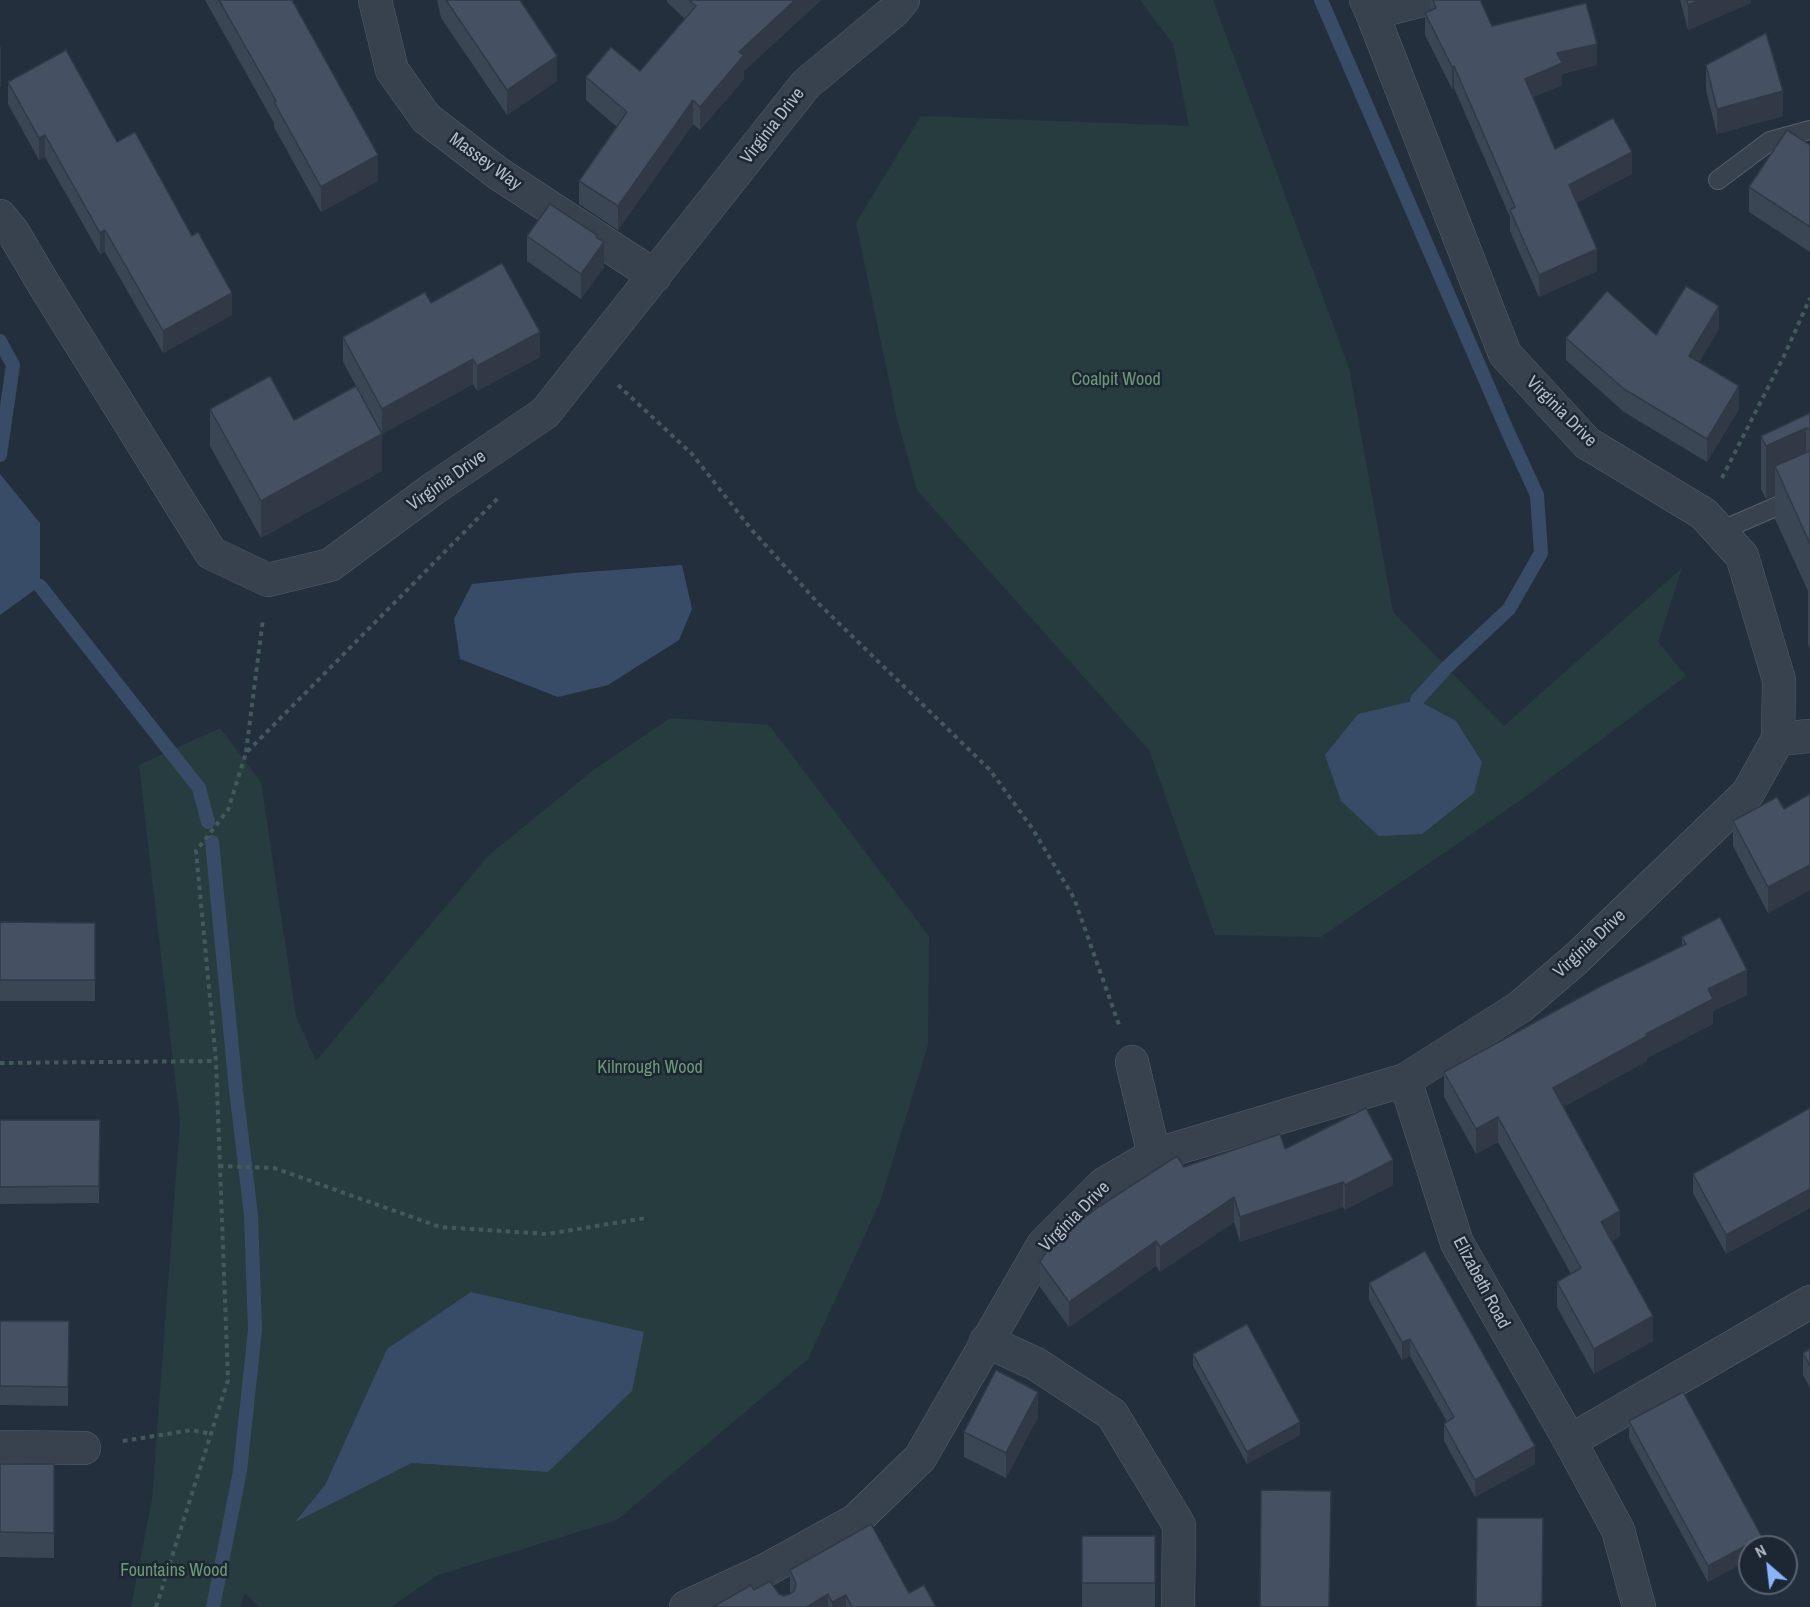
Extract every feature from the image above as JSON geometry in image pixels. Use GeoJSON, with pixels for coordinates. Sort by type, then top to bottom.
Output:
{"type":"FeatureCollection","features":[{"type":"Feature","properties":{"kind":"street","name":"Massey Way"},"geometry":{"type":"LineString","coordinates":[[375,0],[392,70],[426,118],[499,174],[655,276]]}},
{"type":"Feature","properties":{"kind":"street","name":"Virginia Drive"},"geometry":{"type":"LineString","coordinates":[[268,580],[330,565],[433,489],[544,413],[806,84],[894,11],[903,0]]}},
{"type":"Feature","properties":{"kind":"street"},"geometry":{"type":"LineString","coordinates":[[1369,6],[1422,0]]}},
{"type":"Feature","properties":{"kind":"street","name":"Virginia Drive"},"geometry":{"type":"LineString","coordinates":[[686,1607],[769,1580],[855,1521],[920,1458],[1042,1245],[1104,1184],[1154,1155],[1405,1080],[1520,1007],[1577,958],[1748,793],[1778,739],[1779,680],[1742,556],[1712,522],[1587,443],[1505,354],[1369,6]]}},
{"type":"Feature","properties":{"kind":"street"},"geometry":{"type":"LineString","coordinates":[[0,216],[13,232],[43,284],[212,553],[268,580]]}},
{"type":"Feature","properties":{"kind":"street"},"geometry":{"type":"LineString","coordinates":[[1778,739],[1810,736]]}},
{"type":"Feature","properties":{"kind":"street"},"geometry":{"type":"LineString","coordinates":[[1132,1062],[1154,1155]]}},
{"type":"Feature","properties":{"kind":"street","name":"Elizabeth Road"},"geometry":{"type":"LineString","coordinates":[[1405,1080],[1456,1243],[1570,1441],[1618,1530],[1640,1607]]}},
{"type":"Feature","properties":{"kind":"street"},"geometry":{"type":"LineString","coordinates":[[1570,1441],[1810,1302]]}},
{"type":"Feature","properties":{"kind":"street"},"geometry":{"type":"LineString","coordinates":[[986,1341],[1036,1364],[1112,1414],[1179,1526],[1178,1607]]}},
{"type":"Feature","properties":{"kind":"street"},"geometry":{"type":"LineString","coordinates":[[0,1447],[84,1448]]}},
{"type":"Feature","properties":{"kind":"lane"},"geometry":{"type":"LineString","coordinates":[[1718,180],[1770,141],[1810,130]]}},
{"type":"Feature","properties":{"kind":"lane"},"geometry":{"type":"LineString","coordinates":[[1712,522],[1810,492]]}},
{"type":"Feature","properties":{"kind":"path"},"geometry":{"type":"LineString","coordinates":[[1712,522],[1810,298]]}},
{"type":"Feature","properties":{"kind":"path"},"geometry":{"type":"LineString","coordinates":[[590,358],[692,454],[751,529],[818,603],[990,770],[1032,828],[1074,898],[1132,1062]]}},
{"type":"Feature","properties":{"kind":"path"},"geometry":{"type":"LineString","coordinates":[[246,753],[507,489]]}},
{"type":"Feature","properties":{"kind":"path"},"geometry":{"type":"LineString","coordinates":[[156,1607],[228,1380],[216,1061],[196,851],[228,810],[246,753],[268,580]]}},
{"type":"Feature","properties":{"kind":"path"},"geometry":{"type":"LineString","coordinates":[[0,1063],[216,1061]]}},
{"type":"Feature","properties":{"kind":"path"},"geometry":{"type":"LineString","coordinates":[[219,1166],[274,1168],[440,1227],[547,1234],[646,1218]]}},
{"type":"Feature","properties":{"kind":"path"},"geometry":{"type":"LineString","coordinates":[[84,1448],[192,1430],[211,1434]]}},
{"type":"Feature","properties":{"kind":"green space","name":"Coalpit Wood"},"geometry":{"type":"Polygon","coordinates":[[[1140,0],[1213,0],[1349,368],[1393,612],[1504,726],[1682,568],[1658,642],[1686,676],[1521,800],[1321,937],[1215,935],[1149,750],[917,490],[897,419],[856,223],[921,116],[1189,126],[1173,44],[1140,0]]]}},
{"type":"Feature","properties":{"kind":"green space","name":"Kilnrough Wood"},"geometry":{"type":"Polygon","coordinates":[[[670,718],[769,725],[929,936],[928,1045],[880,1202],[808,1359],[617,1520],[438,1575],[391,1607],[259,1607],[245,1593],[240,1607],[131,1607],[152,1499],[180,1121],[139,765],[220,728],[261,782],[296,1016],[316,1061],[489,855],[591,772],[670,718]],[[387,1349],[325,1485],[296,1521],[412,1463],[549,1472],[387,1349]]]}},
{"type":"Feature","properties":{"kind":"water"},"geometry":{"type":"Polygon","coordinates":[[[0,474],[40,523],[40,586],[0,615],[0,474]]]}},
{"type":"Feature","properties":{"kind":"water"},"geometry":{"type":"Polygon","coordinates":[[[682,565],[692,609],[679,640],[608,685],[558,697],[460,659],[454,619],[472,584],[682,565]]]}},
{"type":"Feature","properties":{"kind":"water"},"geometry":{"type":"Polygon","coordinates":[[[1417,700],[1456,721],[1482,762],[1474,793],[1422,834],[1379,836],[1341,801],[1325,755],[1358,714],[1417,700]]]}},
{"type":"Feature","properties":{"kind":"water"},"geometry":{"type":"Polygon","coordinates":[[[471,1292],[644,1332],[632,1391],[548,1472],[412,1463],[295,1522],[325,1485],[387,1349],[471,1292]]]}},
{"type":"Feature","properties":{"kind":"building"},"geometry":{"type":"Polygon","coordinates":[[[219,0],[292,0],[378,155],[321,187],[219,0]]]}},
{"type":"Feature","properties":{"kind":"building"},"geometry":{"type":"Polygon","coordinates":[[[446,0],[520,0],[557,56],[507,90],[446,0]]]}},
{"type":"Feature","properties":{"kind":"building"},"geometry":{"type":"Polygon","coordinates":[[[689,0],[795,0],[739,52],[744,55],[700,107],[693,100],[618,206],[579,181],[627,112],[586,77],[611,47],[640,71],[696,6],[689,0]]]}},
{"type":"Feature","properties":{"kind":"building"},"geometry":{"type":"Polygon","coordinates":[[[1433,0],[1480,0],[1492,26],[1586,3],[1597,44],[1557,53],[1562,63],[1525,79],[1555,149],[1613,118],[1632,152],[1569,185],[1597,249],[1539,275],[1510,210],[1515,207],[1454,66],[1452,67],[1425,13],[1436,8],[1433,0]]]}},
{"type":"Feature","properties":{"kind":"building"},"geometry":{"type":"Polygon","coordinates":[[[1687,0],[1699,0],[1688,5],[1687,0]]]}},
{"type":"Feature","properties":{"kind":"building"},"geometry":{"type":"Polygon","coordinates":[[[1766,33],[1783,91],[1717,109],[1706,65],[1766,33]]]}},
{"type":"Feature","properties":{"kind":"building"},"geometry":{"type":"Polygon","coordinates":[[[66,50],[117,142],[135,132],[192,236],[198,232],[232,293],[163,331],[105,230],[100,233],[45,135],[39,138],[8,82],[66,50]]]}},
{"type":"Feature","properties":{"kind":"building"},"geometry":{"type":"Polygon","coordinates":[[[1787,130],[1810,145],[1810,227],[1749,187],[1787,130]]]}},
{"type":"Feature","properties":{"kind":"building"},"geometry":{"type":"Polygon","coordinates":[[[550,204],[604,242],[581,274],[527,236],[550,204]]]}},
{"type":"Feature","properties":{"kind":"building"},"geometry":{"type":"Polygon","coordinates":[[[502,263],[540,332],[477,366],[473,359],[382,409],[343,337],[425,292],[431,303],[502,263]]]}},
{"type":"Feature","properties":{"kind":"building"},"geometry":{"type":"Polygon","coordinates":[[[1686,286],[1719,306],[1689,356],[1739,386],[1707,439],[1624,389],[1566,338],[1607,291],[1656,335],[1686,286]]]}},
{"type":"Feature","properties":{"kind":"building"},"geometry":{"type":"Polygon","coordinates":[[[270,376],[294,420],[356,386],[382,434],[261,501],[210,409],[270,376]]]}},
{"type":"Feature","properties":{"kind":"building"},"geometry":{"type":"Polygon","coordinates":[[[1810,413],[1810,429],[1806,428],[1766,446],[1761,436],[1810,413]]]}},
{"type":"Feature","properties":{"kind":"building"},"geometry":{"type":"Polygon","coordinates":[[[1810,451],[1810,544],[1775,466],[1810,451]]]}},
{"type":"Feature","properties":{"kind":"building"},"geometry":{"type":"Polygon","coordinates":[[[1810,794],[1810,865],[1768,887],[1733,821],[1777,797],[1784,809],[1810,794]]]}},
{"type":"Feature","properties":{"kind":"building"},"geometry":{"type":"Polygon","coordinates":[[[1720,917],[1747,970],[1708,989],[1713,999],[1646,1034],[1647,1036],[1553,1088],[1620,1211],[1601,1222],[1653,1316],[1594,1349],[1557,1282],[1581,1268],[1498,1117],[1476,1129],[1444,1072],[1601,986],[1686,944],[1682,937],[1720,917]]]}},
{"type":"Feature","properties":{"kind":"building"},"geometry":{"type":"Polygon","coordinates":[[[0,922],[95,923],[95,980],[0,980],[0,922]]]}},
{"type":"Feature","properties":{"kind":"building"},"geometry":{"type":"Polygon","coordinates":[[[1366,1108],[1393,1160],[1345,1185],[1343,1182],[1240,1217],[1234,1197],[1160,1247],[1156,1241],[1069,1302],[1040,1262],[1052,1242],[1100,1206],[1177,1156],[1184,1167],[1280,1134],[1285,1149],[1366,1108]]]}},
{"type":"Feature","properties":{"kind":"building"},"geometry":{"type":"Polygon","coordinates":[[[1810,1108],[1810,1189],[1726,1235],[1693,1174],[1810,1108]]]}},
{"type":"Feature","properties":{"kind":"building"},"geometry":{"type":"Polygon","coordinates":[[[0,1120],[100,1120],[99,1186],[0,1187],[0,1120]]]}},
{"type":"Feature","properties":{"kind":"building"},"geometry":{"type":"Polygon","coordinates":[[[1425,1251],[1535,1446],[1475,1480],[1444,1424],[1454,1417],[1410,1339],[1402,1342],[1369,1283],[1425,1251]]]}},
{"type":"Feature","properties":{"kind":"building"},"geometry":{"type":"Polygon","coordinates":[[[0,1321],[69,1321],[68,1387],[0,1386],[0,1321]]]}},
{"type":"Feature","properties":{"kind":"building"},"geometry":{"type":"Polygon","coordinates":[[[1247,1324],[1300,1422],[1247,1452],[1193,1354],[1247,1324]]]}},
{"type":"Feature","properties":{"kind":"building"},"geometry":{"type":"Polygon","coordinates":[[[1810,1349],[1810,1366],[1803,1353],[1810,1349]]]}},
{"type":"Feature","properties":{"kind":"building"},"geometry":{"type":"Polygon","coordinates":[[[996,1370],[1038,1392],[1006,1453],[964,1432],[996,1370]]]}},
{"type":"Feature","properties":{"kind":"building"},"geometry":{"type":"Polygon","coordinates":[[[1683,1392],[1761,1535],[1738,1535],[1738,1550],[1708,1566],[1629,1421],[1683,1392]]]}},
{"type":"Feature","properties":{"kind":"building"},"geometry":{"type":"Polygon","coordinates":[[[0,1464],[54,1464],[54,1533],[0,1532],[0,1464]]]}},
{"type":"Feature","properties":{"kind":"building"},"geometry":{"type":"Polygon","coordinates":[[[1261,1490],[1331,1491],[1329,1607],[1260,1607],[1261,1490]]]}},
{"type":"Feature","properties":{"kind":"building"},"geometry":{"type":"Polygon","coordinates":[[[1477,1518],[1543,1518],[1542,1607],[1476,1607],[1477,1518]]]}},
{"type":"Feature","properties":{"kind":"building"},"geometry":{"type":"Polygon","coordinates":[[[871,1524],[909,1593],[924,1585],[936,1607],[852,1607],[846,1595],[832,1602],[828,1594],[807,1607],[713,1607],[751,1585],[754,1590],[770,1581],[779,1594],[784,1596],[790,1594],[794,1591],[796,1584],[790,1570],[871,1524]]]}},
{"type":"Feature","properties":{"kind":"building"},"geometry":{"type":"Polygon","coordinates":[[[1082,1536],[1155,1536],[1155,1583],[1082,1583],[1082,1536]]]}},
{"type":"Feature","properties":{"kind":"waterway"},"geometry":{"type":"LineString","coordinates":[[1321,0],[1537,495],[1541,553],[1509,609],[1447,667],[1417,700]]}},
{"type":"Feature","properties":{"kind":"waterway"},"geometry":{"type":"LineString","coordinates":[[0,341],[13,365],[0,455]]}},
{"type":"Feature","properties":{"kind":"waterway"},"geometry":{"type":"LineString","coordinates":[[40,586],[199,788],[208,822]]}},
{"type":"Feature","properties":{"kind":"waterway"},"geometry":{"type":"LineString","coordinates":[[212,842],[236,1090],[251,1215],[255,1330],[240,1471],[213,1607]]}},
{"type":"Feature","properties":{"kind":"park label","name":"Fountains Wood"},"geometry":{"type":"Point","coordinates":[174,1571]}}]}
